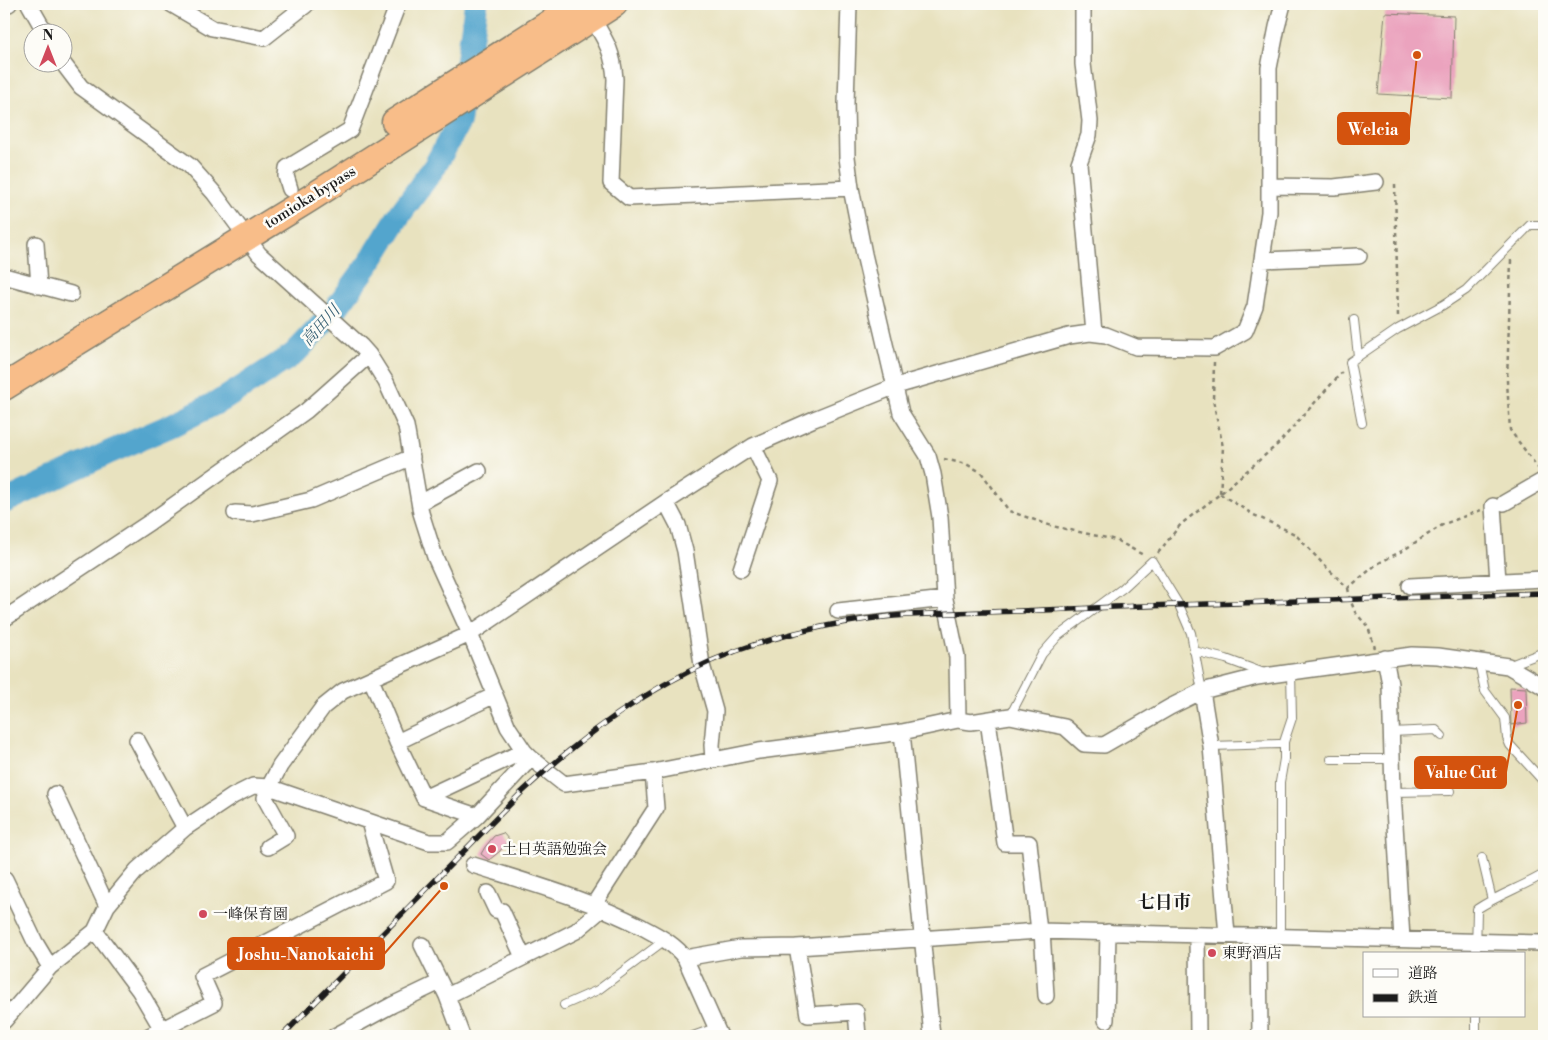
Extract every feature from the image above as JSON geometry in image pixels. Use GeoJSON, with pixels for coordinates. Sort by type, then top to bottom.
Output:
{"type":"FeatureCollection","features":[{"type":"Feature","properties":{"kind":"highway","name":"tomioka bypass"},"geometry":{"type":"LineString","coordinates":[[4,387],[518,42],[586,11],[614,4]]}},
{"type":"Feature","properties":{"kind":"highway","name":"tomioka bypass"},"geometry":{"type":"LineString","coordinates":[[300,190],[506,72],[586,11]]}},
{"type":"Feature","properties":{"kind":"highway","name":"tomioka bypass"},"geometry":{"type":"LineString","coordinates":[[4,369],[242,229]]}},
{"type":"Feature","properties":{"kind":"street"},"geometry":{"type":"LineString","coordinates":[[4,6],[9,4]]}},
{"type":"Feature","properties":{"kind":"street"},"geometry":{"type":"LineString","coordinates":[[29,4],[39,22]]}},
{"type":"Feature","properties":{"kind":"street"},"geometry":{"type":"LineString","coordinates":[[171,4],[212,28],[264,38],[306,5]]}},
{"type":"Feature","properties":{"kind":"street"},"geometry":{"type":"LineString","coordinates":[[300,190],[286,176],[287,168],[350,130],[398,4]]}},
{"type":"Feature","properties":{"kind":"street"},"geometry":{"type":"LineString","coordinates":[[849,4],[846,103],[847,157],[851,188],[864,254],[901,413],[928,456],[933,474],[940,518],[945,599],[957,658],[958,720]]}},
{"type":"Feature","properties":{"kind":"street"},"geometry":{"type":"LineString","coordinates":[[1083,4],[1083,64],[1090,128],[1079,163],[1094,333]]}},
{"type":"Feature","properties":{"kind":"street"},"geometry":{"type":"LineString","coordinates":[[268,847],[286,836],[266,798],[269,787],[280,766],[323,707],[343,691],[470,634],[753,446],[896,386],[1069,336],[1090,332],[1106,335],[1136,348],[1215,348],[1245,332],[1255,306],[1270,212],[1269,68],[1283,4]]}},
{"type":"Feature","properties":{"kind":"street"},"geometry":{"type":"LineString","coordinates":[[586,11],[608,46],[614,64],[611,183],[629,198],[851,188]]}},
{"type":"Feature","properties":{"kind":"street"},"geometry":{"type":"LineString","coordinates":[[70,72],[81,87],[190,166],[214,193],[259,254],[365,350],[386,382],[406,426],[421,513],[435,557],[470,634],[508,727],[527,754],[564,784],[653,772],[759,751],[902,732],[958,720],[971,722],[1010,716],[1065,726],[1084,744],[1104,744],[1202,691],[1271,675],[1412,655],[1438,656],[1508,666],[1544,687]]}},
{"type":"Feature","properties":{"kind":"street"},"geometry":{"type":"LineString","coordinates":[[1270,186],[1334,187],[1376,182]]}},
{"type":"Feature","properties":{"kind":"street"},"geometry":{"type":"LineString","coordinates":[[36,244],[39,286]]}},
{"type":"Feature","properties":{"kind":"street"},"geometry":{"type":"LineString","coordinates":[[1262,260],[1359,256]]}},
{"type":"Feature","properties":{"kind":"street"},"geometry":{"type":"LineString","coordinates":[[4,276],[71,294]]}},
{"type":"Feature","properties":{"kind":"street"},"geometry":{"type":"LineString","coordinates":[[4,620],[150,522],[306,411],[365,350]]}},
{"type":"Feature","properties":{"kind":"street"},"geometry":{"type":"LineString","coordinates":[[740,569],[770,481],[753,446]]}},
{"type":"Feature","properties":{"kind":"street"},"geometry":{"type":"LineString","coordinates":[[235,513],[252,514],[311,500],[412,457]]}},
{"type":"Feature","properties":{"kind":"street"},"geometry":{"type":"LineString","coordinates":[[420,503],[479,471]]}},
{"type":"Feature","properties":{"kind":"street"},"geometry":{"type":"LineString","coordinates":[[1498,581],[1499,504],[1541,474]]}},
{"type":"Feature","properties":{"kind":"street"},"geometry":{"type":"LineString","coordinates":[[666,502],[678,525],[684,551],[702,665],[715,711],[712,745],[713,760]]}},
{"type":"Feature","properties":{"kind":"street"},"geometry":{"type":"LineString","coordinates":[[1410,586],[1544,578]]}},
{"type":"Feature","properties":{"kind":"street"},"geometry":{"type":"LineString","coordinates":[[838,611],[945,599]]}},
{"type":"Feature","properties":{"kind":"street"},"geometry":{"type":"LineString","coordinates":[[1380,659],[1390,684],[1392,759],[1402,939]]}},
{"type":"Feature","properties":{"kind":"street"},"geometry":{"type":"LineString","coordinates":[[371,679],[424,798],[477,816]]}},
{"type":"Feature","properties":{"kind":"street"},"geometry":{"type":"LineString","coordinates":[[1202,691],[1211,746],[1227,935]]}},
{"type":"Feature","properties":{"kind":"street"},"geometry":{"type":"LineString","coordinates":[[398,742],[495,694]]}},
{"type":"Feature","properties":{"kind":"street"},"geometry":{"type":"LineString","coordinates":[[988,720],[1005,843],[1028,843],[1040,931],[1046,996]]}},
{"type":"Feature","properties":{"kind":"street"},"geometry":{"type":"LineString","coordinates":[[902,732],[932,1036]]}},
{"type":"Feature","properties":{"kind":"street"},"geometry":{"type":"LineString","coordinates":[[137,740],[185,828]]}},
{"type":"Feature","properties":{"kind":"street"},"geometry":{"type":"LineString","coordinates":[[424,798],[527,754]]}},
{"type":"Feature","properties":{"kind":"street"},"geometry":{"type":"LineString","coordinates":[[4,1021],[50,967],[95,931],[107,906],[137,870],[185,828],[253,786],[269,787],[428,842],[447,842],[477,816],[527,754]]}},
{"type":"Feature","properties":{"kind":"street"},"geometry":{"type":"LineString","coordinates":[[335,1036],[523,957],[576,931],[598,906],[656,808],[653,772]]}},
{"type":"Feature","properties":{"kind":"street"},"geometry":{"type":"LineString","coordinates":[[55,794],[107,906]]}},
{"type":"Feature","properties":{"kind":"street"},"geometry":{"type":"LineString","coordinates":[[95,931],[139,990],[159,1034],[214,1003],[202,976],[386,881],[369,822]]}},
{"type":"Feature","properties":{"kind":"street"},"geometry":{"type":"LineString","coordinates":[[473,864],[598,906],[678,947],[686,958],[717,1032]]}},
{"type":"Feature","properties":{"kind":"street"},"geometry":{"type":"LineString","coordinates":[[5,879],[35,942],[50,967]]}},
{"type":"Feature","properties":{"kind":"street"},"geometry":{"type":"LineString","coordinates":[[488,893],[496,910],[502,912],[523,957]]}},
{"type":"Feature","properties":{"kind":"street"},"geometry":{"type":"LineString","coordinates":[[686,958],[741,948],[797,947],[1040,931],[1402,939],[1476,947],[1544,943]]}},
{"type":"Feature","properties":{"kind":"street"},"geometry":{"type":"LineString","coordinates":[[1106,1020],[1108,932]]}},
{"type":"Feature","properties":{"kind":"street"},"geometry":{"type":"LineString","coordinates":[[1197,934],[1198,1036]]}},
{"type":"Feature","properties":{"kind":"street"},"geometry":{"type":"LineString","coordinates":[[1259,936],[1260,1036]]}},
{"type":"Feature","properties":{"kind":"street"},"geometry":{"type":"LineString","coordinates":[[422,945],[444,989],[462,1036]]}},
{"type":"Feature","properties":{"kind":"street"},"geometry":{"type":"LineString","coordinates":[[797,947],[808,1015],[856,1012],[858,1036]]}},
{"type":"Feature","properties":{"kind":"lane"},"geometry":{"type":"LineString","coordinates":[[1362,423],[1350,362],[1398,329],[1443,305],[1466,290],[1530,225],[1544,225]]}},
{"type":"Feature","properties":{"kind":"lane"},"geometry":{"type":"LineString","coordinates":[[1354,320],[1358,356]]}},
{"type":"Feature","properties":{"kind":"lane"},"geometry":{"type":"LineString","coordinates":[[1010,716],[1042,654],[1058,636],[1123,588],[1152,561],[1179,605],[1190,633],[1202,691]]}},
{"type":"Feature","properties":{"kind":"lane"},"geometry":{"type":"LineString","coordinates":[[1194,651],[1226,659],[1271,675]]}},
{"type":"Feature","properties":{"kind":"lane"},"geometry":{"type":"LineString","coordinates":[[1508,666],[1544,652]]}},
{"type":"Feature","properties":{"kind":"lane"},"geometry":{"type":"LineString","coordinates":[[1477,661],[1485,692],[1505,718],[1507,738],[1510,744],[1544,782]]}},
{"type":"Feature","properties":{"kind":"lane"},"geometry":{"type":"LineString","coordinates":[[1280,937],[1280,782],[1284,759],[1284,742],[1292,718],[1292,672]]}},
{"type":"Feature","properties":{"kind":"lane"},"geometry":{"type":"LineString","coordinates":[[1392,732],[1436,730],[1442,736]]}},
{"type":"Feature","properties":{"kind":"lane"},"geometry":{"type":"LineString","coordinates":[[1211,746],[1279,744]]}},
{"type":"Feature","properties":{"kind":"lane"},"geometry":{"type":"LineString","coordinates":[[1330,759],[1392,759]]}},
{"type":"Feature","properties":{"kind":"lane"},"geometry":{"type":"LineString","coordinates":[[1394,792],[1450,791]]}},
{"type":"Feature","properties":{"kind":"lane"},"geometry":{"type":"LineString","coordinates":[[1482,858],[1492,900]]}},
{"type":"Feature","properties":{"kind":"lane"},"geometry":{"type":"LineString","coordinates":[[1476,947],[1477,909],[1544,874]]}},
{"type":"Feature","properties":{"kind":"lane"},"geometry":{"type":"LineString","coordinates":[[564,1005],[598,990],[665,940]]}},
{"type":"Feature","properties":{"kind":"lane"},"geometry":{"type":"LineString","coordinates":[[1476,1018],[1476,1036]]}},
{"type":"Feature","properties":{"kind":"lane"},"geometry":{"type":"LineString","coordinates":[[693,1036],[717,1032]]}},
{"type":"Feature","properties":{"kind":"path"},"geometry":{"type":"LineString","coordinates":[[1395,184],[1398,329]]}},
{"type":"Feature","properties":{"kind":"path"},"geometry":{"type":"LineString","coordinates":[[1511,244],[1507,381],[1510,430],[1541,474]]}},
{"type":"Feature","properties":{"kind":"path"},"geometry":{"type":"LineString","coordinates":[[1215,348],[1213,400],[1223,447],[1220,494]]}},
{"type":"Feature","properties":{"kind":"path"},"geometry":{"type":"LineString","coordinates":[[928,456],[966,464],[982,472],[1009,511],[1052,526],[1116,540],[1152,561],[1181,524],[1220,494],[1278,444],[1350,362]]}},
{"type":"Feature","properties":{"kind":"path"},"geometry":{"type":"LineString","coordinates":[[1220,494],[1254,515],[1295,534],[1348,588],[1355,612],[1368,627],[1380,659]]}},
{"type":"Feature","properties":{"kind":"path"},"geometry":{"type":"LineString","coordinates":[[1348,588],[1377,564],[1389,559],[1444,524],[1499,504]]}},
{"type":"Feature","properties":{"kind":"building"},"geometry":{"type":"Polygon","coordinates":[[[1385,13],[1454,16],[1452,98],[1378,94],[1385,13]]]}},
{"type":"Feature","properties":{"kind":"building"},"geometry":{"type":"Polygon","coordinates":[[[1510,687],[1526,688],[1527,723],[1511,725],[1510,687]]]}},
{"type":"Feature","properties":{"kind":"building","name":"土日英語勉強会"},"geometry":{"type":"Polygon","coordinates":[[[503,833],[509,840],[499,852],[489,860],[481,854],[494,836],[503,833]]]}},
{"type":"Feature","properties":{"kind":"waterway","name":"高田川"},"geometry":{"type":"LineString","coordinates":[[4,502],[224,399],[294,354],[332,314],[435,166],[459,122],[476,4]]}},
{"type":"Feature","properties":{"kind":"railway"},"geometry":{"type":"LineString","coordinates":[[282,1036],[522,792],[545,771],[596,730],[650,693],[678,677],[736,651],[814,629],[894,616],[1544,593]]}},
{"type":"Feature","properties":{"kind":"place","name":"Welcia"},"geometry":{"type":"Point","coordinates":[1417,55]}},
{"type":"Feature","properties":{"kind":"place","name":"Value Cut"},"geometry":{"type":"Point","coordinates":[1518,705]}},
{"type":"Feature","properties":{"kind":"place","name":"土日英語勉強会"},"geometry":{"type":"Point","coordinates":[492,849]}},
{"type":"Feature","properties":{"kind":"place","name":"Joshu-Nanokaichi"},"geometry":{"type":"Point","coordinates":[444,886]}},
{"type":"Feature","properties":{"kind":"place","name":"一峰保育園"},"geometry":{"type":"Point","coordinates":[203,914]}},
{"type":"Feature","properties":{"kind":"place","name":"東野酒店"},"geometry":{"type":"Point","coordinates":[1212,953]}},
{"type":"Feature","properties":{"kind":"district","name":"七日市"},"geometry":{"type":"Point","coordinates":[1164,902]}}]}
